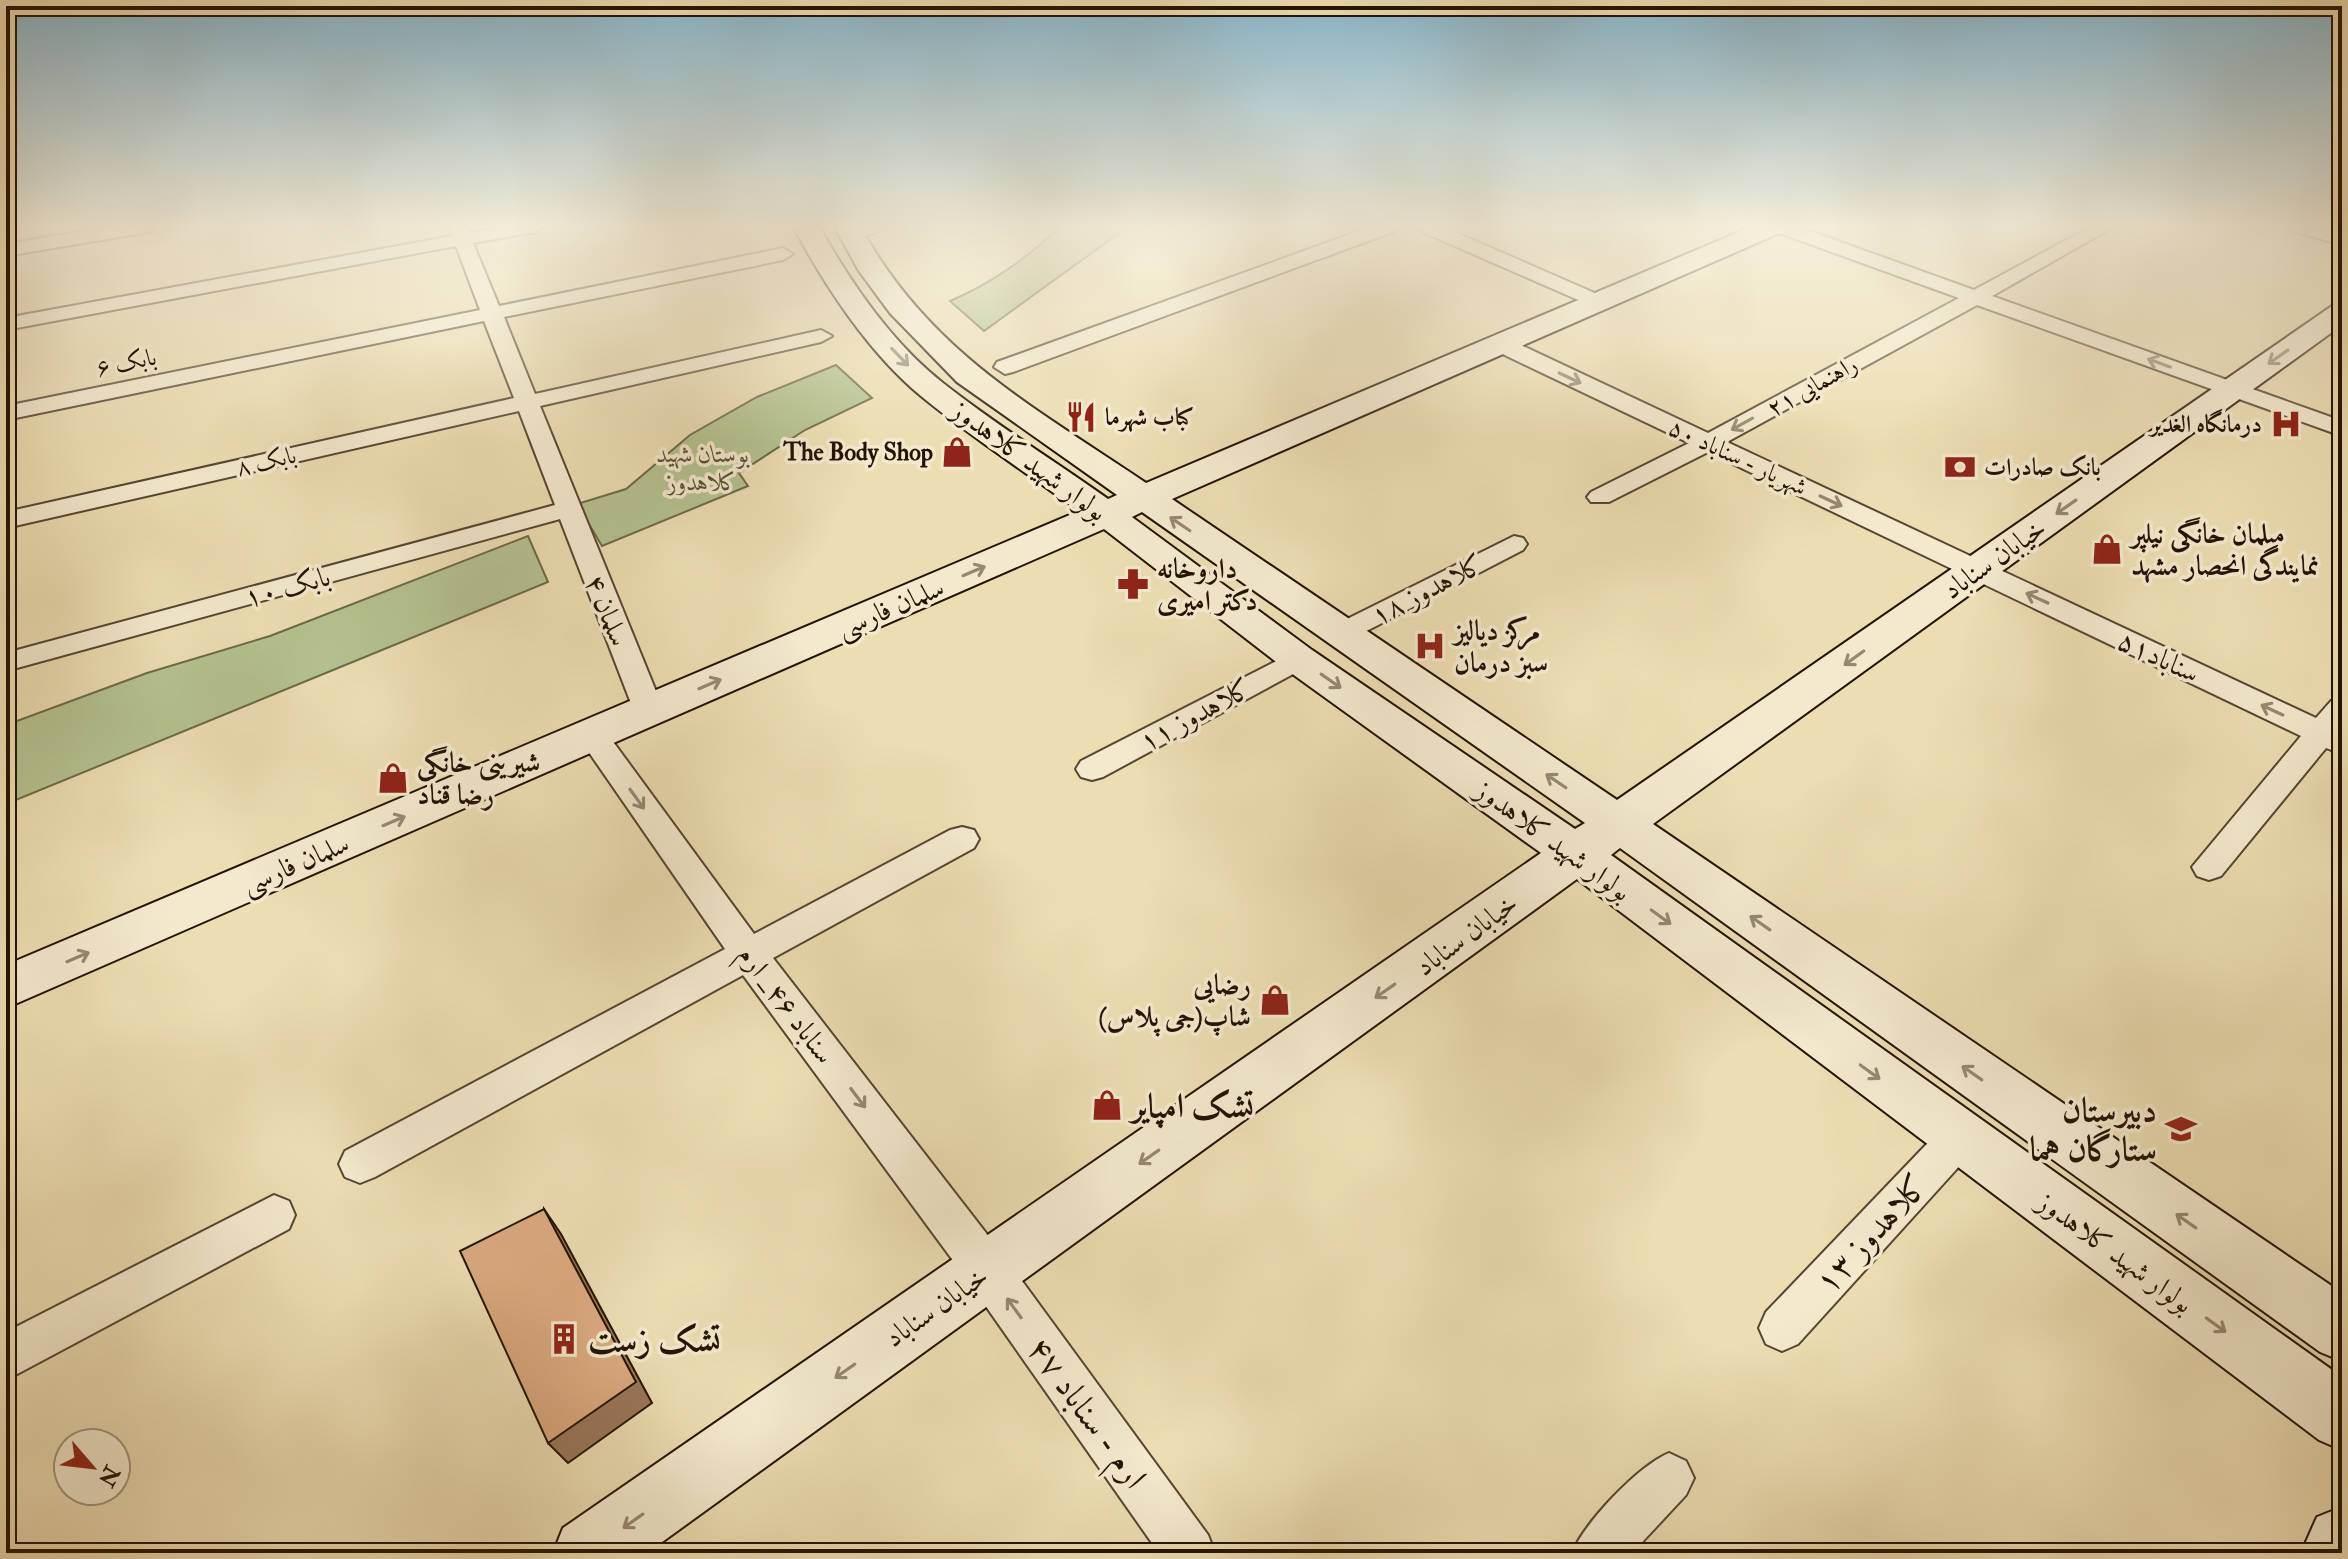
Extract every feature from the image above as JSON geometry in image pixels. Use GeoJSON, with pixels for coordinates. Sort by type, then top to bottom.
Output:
{"type":"FeatureCollection","features":[{"type":"Feature","properties":{"kind":"main road","name":"بولوار شهید کلاهدوز"},"geometry":{"type":"LineString","coordinates":[[850,299],[870,325],[930,388],[1106,514],[1298,659],[1576,854],[2342,1417]]}},
{"type":"Feature","properties":{"kind":"main road","name":"بولوار شهید کلاهدوز"},"geometry":{"type":"LineString","coordinates":[[891,299],[905,317],[968,376],[1621,825],[2342,1330]]}},
{"type":"Feature","properties":{"kind":"main road","name":"سلمان فارسی"},"geometry":{"type":"LineString","coordinates":[[6,987],[1607,299]]}},
{"type":"Feature","properties":{"kind":"main road","name":"خیابان سناباد"},"geometry":{"type":"LineString","coordinates":[[588,1553],[2342,312]]}},
{"type":"Feature","properties":{"kind":"main road"},"geometry":{"type":"LineString","coordinates":[[2336,1553],[2342,1542]]}},
{"type":"Feature","properties":{"kind":"street"},"geometry":{"type":"LineString","coordinates":[[6,324],[132,299]]}},
{"type":"Feature","properties":{"kind":"street","name":"سلمان ۴"},"geometry":{"type":"LineString","coordinates":[[486,299],[649,711]]}},
{"type":"Feature","properties":{"kind":"street","name":"بابک ۶"},"geometry":{"type":"LineString","coordinates":[[6,413],[492,315],[557,299]]}},
{"type":"Feature","properties":{"kind":"street"},"geometry":{"type":"LineString","coordinates":[[1005,367],[1192,299]]}},
{"type":"Feature","properties":{"kind":"street"},"geometry":{"type":"LineString","coordinates":[[1592,299],[1599,302]]}},
{"type":"Feature","properties":{"kind":"street","name":"راهنمایی ۲۱"},"geometry":{"type":"LineString","coordinates":[[1600,497],[1708,443],[1973,299]]}},
{"type":"Feature","properties":{"kind":"street"},"geometry":{"type":"LineString","coordinates":[[1981,299],[2342,429]]}},
{"type":"Feature","properties":{"kind":"street","name":"بابک ۸"},"geometry":{"type":"LineString","coordinates":[[6,520],[821,336]]}},
{"type":"Feature","properties":{"kind":"street","name":"شهریار - سناباد ۵۰"},"geometry":{"type":"LineString","coordinates":[[1500,344],[1977,570]]}},
{"type":"Feature","properties":{"kind":"street","name":"بابک ۱۰"},"geometry":{"type":"LineString","coordinates":[[6,662],[568,509]]}},
{"type":"Feature","properties":{"kind":"street","name":"کلاهدوز ۱۸"},"geometry":{"type":"LineString","coordinates":[[1341,633],[1514,544]]}},
{"type":"Feature","properties":{"kind":"street","name":"سناباد۵۱"},"geometry":{"type":"LineString","coordinates":[[1977,570],[2330,738]]}},
{"type":"Feature","properties":{"kind":"street","name":"کلاهدوز ۱۱"},"geometry":{"type":"LineString","coordinates":[[1092,769],[1298,659]]}},
{"type":"Feature","properties":{"kind":"street"},"geometry":{"type":"LineString","coordinates":[[2209,867],[2330,738],[2342,708]]}},
{"type":"Feature","properties":{"kind":"street","name":"سناباد ۴۶_ ارم"},"geometry":{"type":"LineString","coordinates":[[592,735],[750,956],[987,1270]]}},
{"type":"Feature","properties":{"kind":"street"},"geometry":{"type":"LineString","coordinates":[[360,1164],[962,839]]}},
{"type":"Feature","properties":{"kind":"street","name":"کلاهدوز ۱۳"},"geometry":{"type":"LineString","coordinates":[[1782,1328],[1959,1138]]}},
{"type":"Feature","properties":{"kind":"street"},"geometry":{"type":"LineString","coordinates":[[6,1357],[274,1215]]}},
{"type":"Feature","properties":{"kind":"street","name":"ارم - سناباد ۴۷"},"geometry":{"type":"LineString","coordinates":[[987,1270],[1190,1553]]}},
{"type":"Feature","properties":{"kind":"street"},"geometry":{"type":"LineString","coordinates":[[1597,1553],[1669,1478]]}},
{"type":"Feature","properties":{"kind":"green space"},"geometry":{"type":"Polygon","coordinates":[[[955,299],[1029,299],[984,331],[950,301],[955,299]]]}},
{"type":"Feature","properties":{"kind":"green space","name":"بوستان شهید کلاهدوز"},"geometry":{"type":"Polygon","coordinates":[[[836,365],[872,398],[805,430],[739,473],[748,486],[602,546],[577,504],[626,489],[690,435],[757,397],[836,365]]]}},
{"type":"Feature","properties":{"kind":"green space"},"geometry":{"type":"Polygon","coordinates":[[[528,536],[548,582],[6,804],[6,725],[147,673],[270,636],[528,536]]]}},
{"type":"Feature","properties":{"kind":"building","name":"تشک زست"},"geometry":{"type":"Polygon","coordinates":[[[544,1209],[636,1382],[548,1443],[460,1251],[544,1209]]]}},
{"type":"Feature","properties":{"kind":"place","name":"کباب شهرما"},"geometry":{"type":"Point","coordinates":[1081,417]}},
{"type":"Feature","properties":{"kind":"place","name":"درمانگاه الغدیر"},"geometry":{"type":"Point","coordinates":[2286,424]}},
{"type":"Feature","properties":{"kind":"place","name":"The Body Shop"},"geometry":{"type":"Point","coordinates":[957,452]}},
{"type":"Feature","properties":{"kind":"place","name":"بانک صادرات"},"geometry":{"type":"Point","coordinates":[1960,467]}},
{"type":"Feature","properties":{"kind":"place","name":"مبلمان خانگی نیلپر نمایندگی انحصار مشهد"},"geometry":{"type":"Point","coordinates":[2107,549]}},
{"type":"Feature","properties":{"kind":"place","name":"داروخانه دکتر امیرى"},"geometry":{"type":"Point","coordinates":[1133,584]}},
{"type":"Feature","properties":{"kind":"place","name":"مرکز دیالیز سبز درمان"},"geometry":{"type":"Point","coordinates":[1430,646]}},
{"type":"Feature","properties":{"kind":"place","name":"شیرینی خانگی رضا قناد"},"geometry":{"type":"Point","coordinates":[393,778]}},
{"type":"Feature","properties":{"kind":"place","name":"رضایی شاپ(جی پلاس)"},"geometry":{"type":"Point","coordinates":[1275,1000]}},
{"type":"Feature","properties":{"kind":"place","name":"تشک امپایر"},"geometry":{"type":"Point","coordinates":[1107,1105]}},
{"type":"Feature","properties":{"kind":"place","name":"دبیرستان ستارگان هما"},"geometry":{"type":"Point","coordinates":[2181,1129]}},
{"type":"Feature","properties":{"kind":"place","name":"تشک زست"},"geometry":{"type":"Point","coordinates":[564,1339]}}]}
